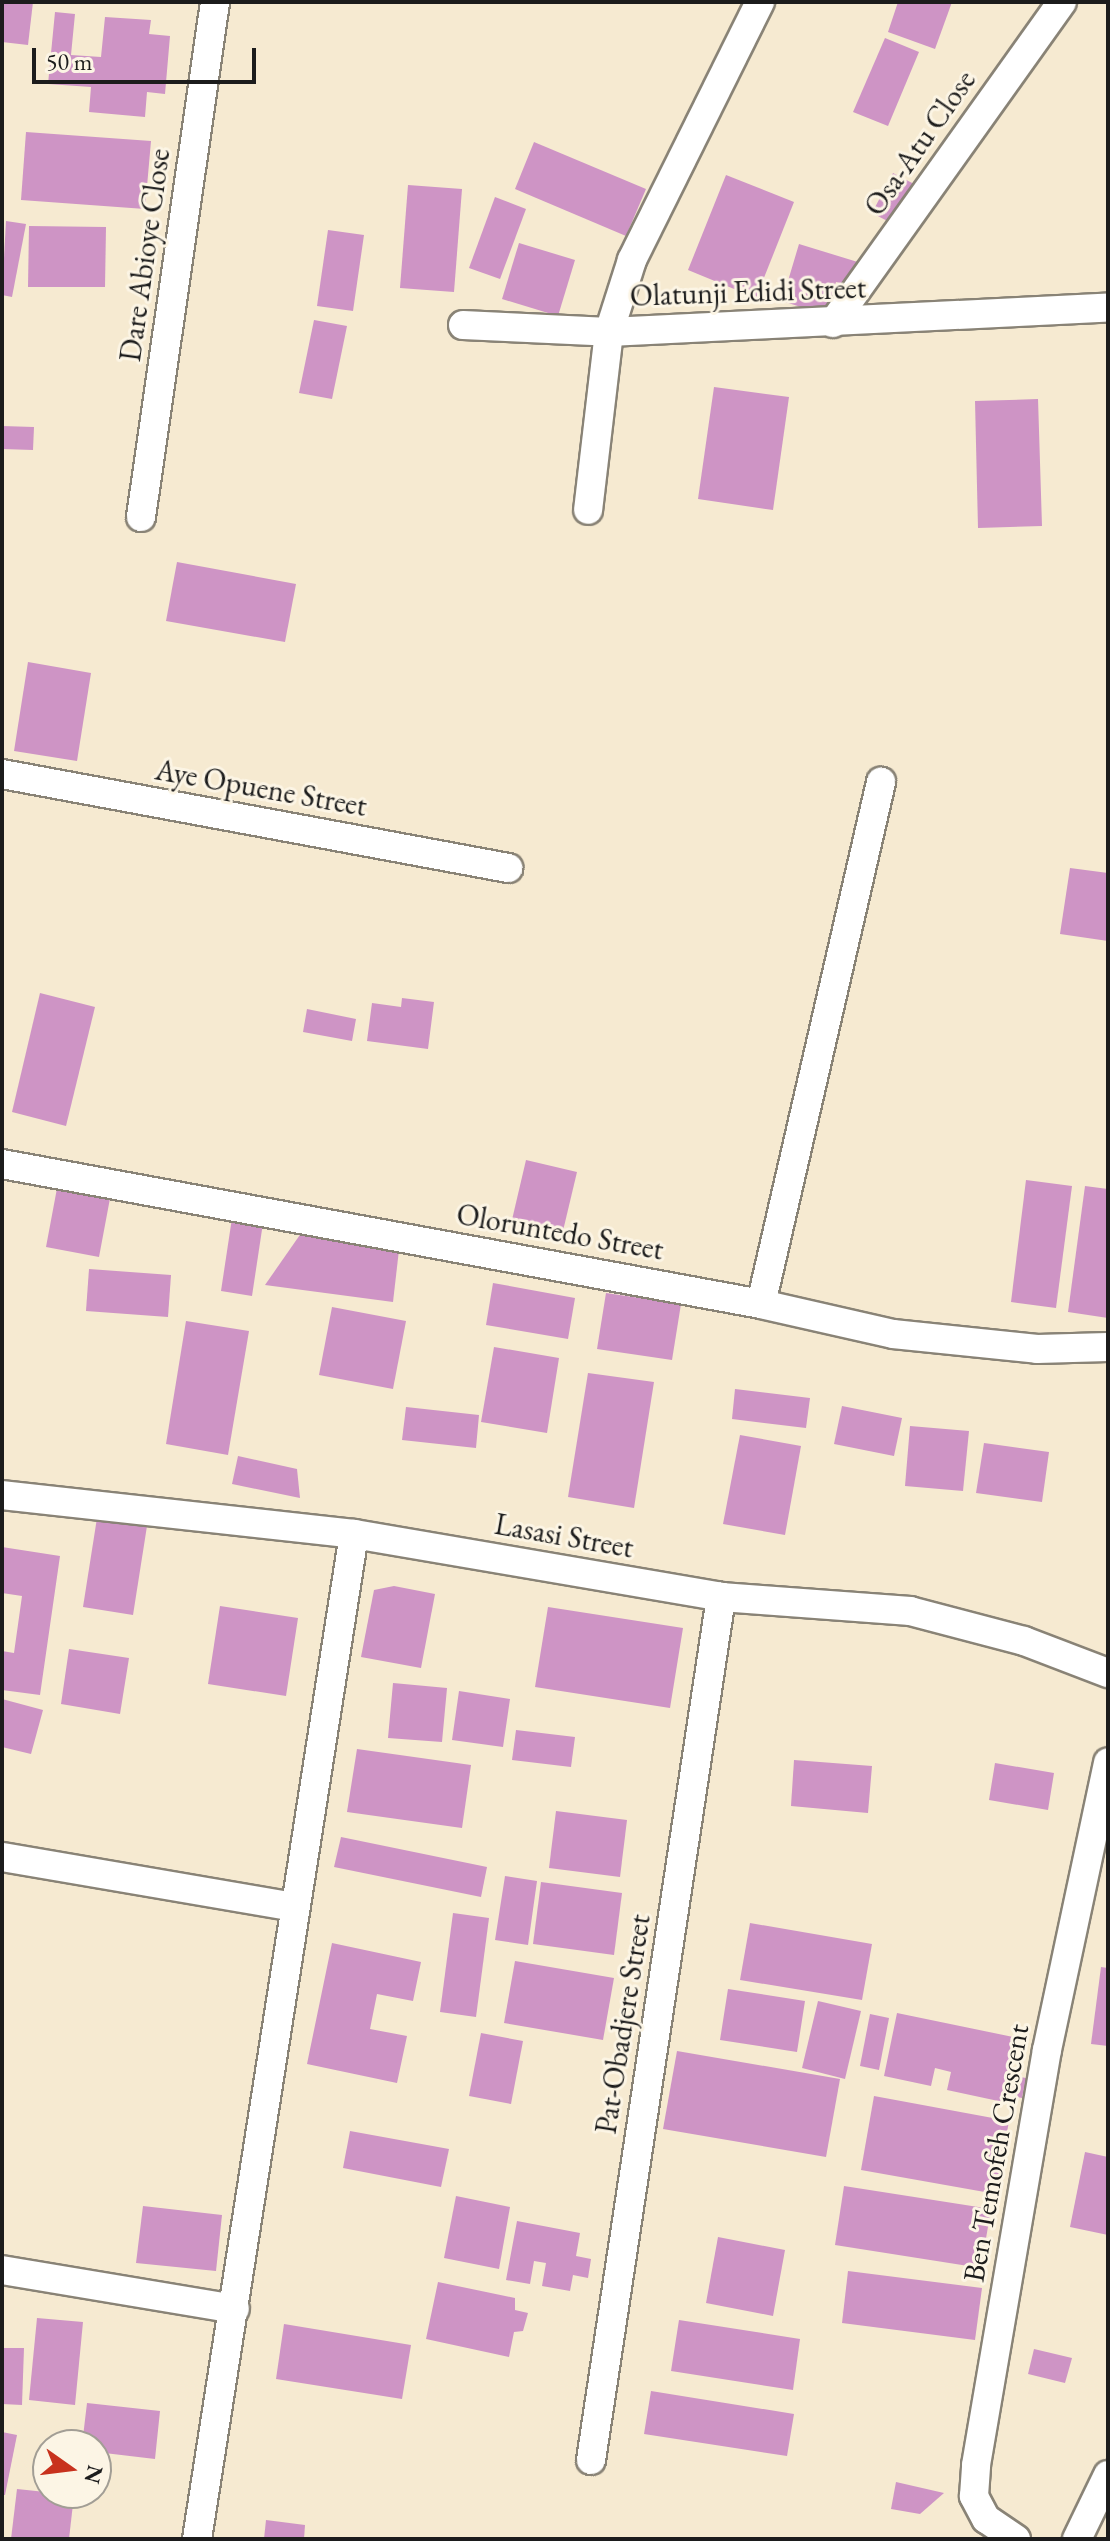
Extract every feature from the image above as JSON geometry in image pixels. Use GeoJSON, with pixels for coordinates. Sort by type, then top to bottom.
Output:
{"type":"FeatureCollection","features":[{"type":"Feature","properties":{"kind":"street","name":"Dare Abioye Close"},"geometry":{"type":"LineString","coordinates":[[141,517],[215,2]]}},
{"type":"Feature","properties":{"kind":"street","name":"Olatunji Edidi Street"},"geometry":{"type":"LineString","coordinates":[[760,2],[632,260],[609,332],[1108,308]]}},
{"type":"Feature","properties":{"kind":"street","name":"Osa-Atu Close"},"geometry":{"type":"LineString","coordinates":[[833,323],[1062,2]]}},
{"type":"Feature","properties":{"kind":"street"},"geometry":{"type":"LineString","coordinates":[[463,325],[609,332],[588,510]]}},
{"type":"Feature","properties":{"kind":"street","name":"Aye Opuene Street"},"geometry":{"type":"LineString","coordinates":[[2,774],[508,868]]}},
{"type":"Feature","properties":{"kind":"street"},"geometry":{"type":"LineString","coordinates":[[761,1304],[881,782]]}},
{"type":"Feature","properties":{"kind":"street","name":"Oloruntedo Street"},"geometry":{"type":"LineString","coordinates":[[2,1164],[761,1304],[893,1334],[1037,1349],[1108,1347]]}},
{"type":"Feature","properties":{"kind":"street","name":"Lasasi Street"},"geometry":{"type":"LineString","coordinates":[[2,1495],[354,1534],[721,1597],[910,1611],[1024,1641],[1108,1673]]}},
{"type":"Feature","properties":{"kind":"street"},"geometry":{"type":"LineString","coordinates":[[197,2539],[354,1534]]}},
{"type":"Feature","properties":{"kind":"street","name":"Pat-Obadjere Street"},"geometry":{"type":"LineString","coordinates":[[591,2460],[721,1597]]}},
{"type":"Feature","properties":{"kind":"street","name":"Ben Temofeh Crescent"},"geometry":{"type":"LineString","coordinates":[[1016,2539],[986,2519],[974,2496],[976,2465],[1047,2050],[1108,1762]]}},
{"type":"Feature","properties":{"kind":"street"},"geometry":{"type":"LineString","coordinates":[[2,1857],[294,1907]]}},
{"type":"Feature","properties":{"kind":"street"},"geometry":{"type":"LineString","coordinates":[[2,2270],[235,2309]]}},
{"type":"Feature","properties":{"kind":"street"},"geometry":{"type":"LineString","coordinates":[[1077,2539],[1108,2475]]}},
{"type":"Feature","properties":{"kind":"building"},"geometry":{"type":"Polygon","coordinates":[[[2,2],[33,2],[28,45],[2,42],[2,2]]]}},
{"type":"Feature","properties":{"kind":"building"},"geometry":{"type":"Polygon","coordinates":[[[898,2],[952,2],[935,49],[888,32],[898,2]]]}},
{"type":"Feature","properties":{"kind":"building"},"geometry":{"type":"Polygon","coordinates":[[[55,12],[75,14],[71,55],[101,57],[105,17],[151,20],[149,34],[170,36],[165,94],[147,92],[145,117],[89,112],[91,87],[48,84],[55,12]]]}},
{"type":"Feature","properties":{"kind":"building"},"geometry":{"type":"Polygon","coordinates":[[[885,38],[919,52],[888,126],[853,112],[885,38]]]}},
{"type":"Feature","properties":{"kind":"building"},"geometry":{"type":"Polygon","coordinates":[[[26,132],[151,141],[145,209],[21,200],[26,132]]]}},
{"type":"Feature","properties":{"kind":"building"},"geometry":{"type":"Polygon","coordinates":[[[534,142],[646,189],[626,236],[515,189],[534,142]]]}},
{"type":"Feature","properties":{"kind":"building"},"geometry":{"type":"Polygon","coordinates":[[[893,173],[916,185],[895,225],[872,213],[893,173]]]}},
{"type":"Feature","properties":{"kind":"building"},"geometry":{"type":"Polygon","coordinates":[[[726,175],[794,202],[756,298],[688,270],[726,175]]]}},
{"type":"Feature","properties":{"kind":"building"},"geometry":{"type":"Polygon","coordinates":[[[408,185],[462,189],[454,292],[400,288],[408,185]]]}},
{"type":"Feature","properties":{"kind":"building"},"geometry":{"type":"Polygon","coordinates":[[[495,197],[526,209],[500,279],[469,268],[495,197]]]}},
{"type":"Feature","properties":{"kind":"building"},"geometry":{"type":"Polygon","coordinates":[[[6,221],[26,224],[12,297],[2,295],[6,221]]]}},
{"type":"Feature","properties":{"kind":"building"},"geometry":{"type":"Polygon","coordinates":[[[29,226],[106,227],[105,287],[28,287],[29,226]]]}},
{"type":"Feature","properties":{"kind":"building"},"geometry":{"type":"Polygon","coordinates":[[[328,230],[364,235],[353,311],[317,306],[328,230]]]}},
{"type":"Feature","properties":{"kind":"building"},"geometry":{"type":"Polygon","coordinates":[[[519,243],[575,260],[558,316],[502,299],[519,243]]]}},
{"type":"Feature","properties":{"kind":"building"},"geometry":{"type":"Polygon","coordinates":[[[799,244],[861,263],[854,287],[836,282],[826,315],[782,301],[799,244]]]}},
{"type":"Feature","properties":{"kind":"building"},"geometry":{"type":"Polygon","coordinates":[[[314,320],[347,326],[332,399],[299,393],[314,320]]]}},
{"type":"Feature","properties":{"kind":"building"},"geometry":{"type":"Polygon","coordinates":[[[714,387],[789,397],[773,510],[698,499],[714,387]]]}},
{"type":"Feature","properties":{"kind":"building"},"geometry":{"type":"Polygon","coordinates":[[[1038,399],[1042,526],[978,528],[975,401],[1038,399]]]}},
{"type":"Feature","properties":{"kind":"building"},"geometry":{"type":"Polygon","coordinates":[[[2,426],[34,427],[33,450],[2,449],[2,426]]]}},
{"type":"Feature","properties":{"kind":"building"},"geometry":{"type":"Polygon","coordinates":[[[177,562],[296,584],[285,642],[166,621],[177,562]]]}},
{"type":"Feature","properties":{"kind":"building"},"geometry":{"type":"Polygon","coordinates":[[[28,662],[91,673],[77,761],[14,751],[28,662]]]}},
{"type":"Feature","properties":{"kind":"building"},"geometry":{"type":"Polygon","coordinates":[[[1070,868],[1108,873],[1108,941],[1060,934],[1070,868]]]}},
{"type":"Feature","properties":{"kind":"building"},"geometry":{"type":"Polygon","coordinates":[[[40,993],[95,1007],[66,1126],[12,1112],[40,993]]]}},
{"type":"Feature","properties":{"kind":"building"},"geometry":{"type":"Polygon","coordinates":[[[402,998],[434,1002],[428,1049],[367,1041],[372,1003],[401,1007],[402,998]]]}},
{"type":"Feature","properties":{"kind":"building"},"geometry":{"type":"Polygon","coordinates":[[[307,1009],[356,1019],[352,1041],[303,1032],[307,1009]]]}},
{"type":"Feature","properties":{"kind":"building"},"geometry":{"type":"Polygon","coordinates":[[[526,1160],[577,1172],[562,1235],[511,1224],[526,1160]]]}},
{"type":"Feature","properties":{"kind":"building"},"geometry":{"type":"Polygon","coordinates":[[[1026,1180],[1072,1186],[1056,1308],[1011,1302],[1026,1180]]]}},
{"type":"Feature","properties":{"kind":"building"},"geometry":{"type":"Polygon","coordinates":[[[58,1183],[111,1193],[99,1257],[46,1247],[58,1183]]]}},
{"type":"Feature","properties":{"kind":"building"},"geometry":{"type":"Polygon","coordinates":[[[1085,1186],[1108,1189],[1108,1318],[1068,1312],[1085,1186]]]}},
{"type":"Feature","properties":{"kind":"building"},"geometry":{"type":"Polygon","coordinates":[[[232,1218],[263,1223],[252,1296],[221,1291],[232,1218]]]}},
{"type":"Feature","properties":{"kind":"building"},"geometry":{"type":"Polygon","coordinates":[[[304,1229],[400,1241],[393,1302],[265,1285],[304,1229]]]}},
{"type":"Feature","properties":{"kind":"building"},"geometry":{"type":"Polygon","coordinates":[[[89,1269],[171,1275],[168,1317],[86,1311],[89,1269]]]}},
{"type":"Feature","properties":{"kind":"building"},"geometry":{"type":"Polygon","coordinates":[[[493,1283],[575,1298],[568,1339],[486,1325],[493,1283]]]}},
{"type":"Feature","properties":{"kind":"building"},"geometry":{"type":"Polygon","coordinates":[[[606,1293],[681,1304],[672,1360],[597,1349],[606,1293]]]}},
{"type":"Feature","properties":{"kind":"building"},"geometry":{"type":"Polygon","coordinates":[[[332,1307],[406,1321],[393,1389],[319,1375],[332,1307]]]}},
{"type":"Feature","properties":{"kind":"building"},"geometry":{"type":"Polygon","coordinates":[[[186,1321],[249,1331],[228,1455],[166,1444],[186,1321]]]}},
{"type":"Feature","properties":{"kind":"building"},"geometry":{"type":"Polygon","coordinates":[[[494,1347],[559,1358],[547,1433],[481,1422],[494,1347]]]}},
{"type":"Feature","properties":{"kind":"building"},"geometry":{"type":"Polygon","coordinates":[[[588,1373],[654,1382],[634,1508],[568,1497],[588,1373]]]}},
{"type":"Feature","properties":{"kind":"building"},"geometry":{"type":"Polygon","coordinates":[[[735,1389],[810,1398],[806,1428],[732,1419],[735,1389]]]}},
{"type":"Feature","properties":{"kind":"building"},"geometry":{"type":"Polygon","coordinates":[[[842,1406],[902,1418],[894,1456],[834,1444],[842,1406]]]}},
{"type":"Feature","properties":{"kind":"building"},"geometry":{"type":"Polygon","coordinates":[[[406,1407],[479,1415],[476,1448],[402,1440],[406,1407]]]}},
{"type":"Feature","properties":{"kind":"building"},"geometry":{"type":"Polygon","coordinates":[[[910,1426],[969,1431],[963,1491],[905,1486],[910,1426]]]}},
{"type":"Feature","properties":{"kind":"building"},"geometry":{"type":"Polygon","coordinates":[[[740,1435],[801,1446],[785,1535],[723,1524],[740,1435]]]}},
{"type":"Feature","properties":{"kind":"building"},"geometry":{"type":"Polygon","coordinates":[[[984,1443],[1049,1452],[1042,1502],[976,1493],[984,1443]]]}},
{"type":"Feature","properties":{"kind":"building"},"geometry":{"type":"Polygon","coordinates":[[[238,1456],[297,1469],[300,1498],[232,1484],[238,1456]]]}},
{"type":"Feature","properties":{"kind":"building"},"geometry":{"type":"Polygon","coordinates":[[[97,1518],[147,1526],[133,1615],[83,1607],[97,1518]]]}},
{"type":"Feature","properties":{"kind":"building"},"geometry":{"type":"Polygon","coordinates":[[[2,1547],[60,1556],[40,1695],[2,1690],[2,1651],[14,1653],[22,1596],[2,1593],[2,1547]]]}},
{"type":"Feature","properties":{"kind":"building"},"geometry":{"type":"Polygon","coordinates":[[[394,1586],[435,1594],[421,1668],[361,1657],[374,1590],[394,1586]]]}},
{"type":"Feature","properties":{"kind":"building"},"geometry":{"type":"Polygon","coordinates":[[[220,1606],[298,1618],[286,1696],[208,1684],[220,1606]]]}},
{"type":"Feature","properties":{"kind":"building"},"geometry":{"type":"Polygon","coordinates":[[[548,1607],[683,1628],[670,1708],[535,1687],[548,1607]]]}},
{"type":"Feature","properties":{"kind":"building"},"geometry":{"type":"Polygon","coordinates":[[[69,1649],[129,1658],[120,1714],[61,1704],[69,1649]]]}},
{"type":"Feature","properties":{"kind":"building"},"geometry":{"type":"Polygon","coordinates":[[[393,1683],[447,1688],[442,1742],[388,1738],[393,1683]]]}},
{"type":"Feature","properties":{"kind":"building"},"geometry":{"type":"Polygon","coordinates":[[[459,1691],[510,1699],[503,1747],[452,1740],[459,1691]]]}},
{"type":"Feature","properties":{"kind":"building"},"geometry":{"type":"Polygon","coordinates":[[[2,1699],[43,1710],[31,1754],[2,1747],[2,1699]]]}},
{"type":"Feature","properties":{"kind":"building"},"geometry":{"type":"Polygon","coordinates":[[[516,1730],[575,1737],[571,1767],[512,1760],[516,1730]]]}},
{"type":"Feature","properties":{"kind":"building"},"geometry":{"type":"Polygon","coordinates":[[[357,1749],[471,1765],[462,1828],[347,1812],[357,1749]]]}},
{"type":"Feature","properties":{"kind":"building"},"geometry":{"type":"Polygon","coordinates":[[[794,1760],[872,1766],[868,1813],[791,1806],[794,1760]]]}},
{"type":"Feature","properties":{"kind":"building"},"geometry":{"type":"Polygon","coordinates":[[[995,1763],[1054,1773],[1048,1810],[989,1800],[995,1763]]]}},
{"type":"Feature","properties":{"kind":"building"},"geometry":{"type":"Polygon","coordinates":[[[556,1811],[627,1820],[620,1877],[549,1868],[556,1811]]]}},
{"type":"Feature","properties":{"kind":"building"},"geometry":{"type":"Polygon","coordinates":[[[341,1837],[487,1867],[481,1897],[334,1867],[341,1837]]]}},
{"type":"Feature","properties":{"kind":"building"},"geometry":{"type":"Polygon","coordinates":[[[505,1876],[537,1881],[528,1945],[495,1940],[505,1876]]]}},
{"type":"Feature","properties":{"kind":"building"},"geometry":{"type":"Polygon","coordinates":[[[541,1882],[622,1893],[614,1955],[533,1944],[541,1882]]]}},
{"type":"Feature","properties":{"kind":"building"},"geometry":{"type":"Polygon","coordinates":[[[453,1913],[489,1918],[476,2017],[440,2012],[453,1913]]]}},
{"type":"Feature","properties":{"kind":"building"},"geometry":{"type":"Polygon","coordinates":[[[750,1923],[872,1944],[862,2000],[740,1980],[750,1923]]]}},
{"type":"Feature","properties":{"kind":"building"},"geometry":{"type":"Polygon","coordinates":[[[332,1943],[421,1962],[413,2001],[377,1994],[370,2029],[407,2036],[397,2083],[307,2064],[332,1943]]]}},
{"type":"Feature","properties":{"kind":"building"},"geometry":{"type":"Polygon","coordinates":[[[515,1961],[614,1978],[603,2040],[504,2023],[515,1961]]]}},
{"type":"Feature","properties":{"kind":"building"},"geometry":{"type":"Polygon","coordinates":[[[1101,1967],[1108,1968],[1108,2046],[1091,2044],[1101,1967]]]}},
{"type":"Feature","properties":{"kind":"building"},"geometry":{"type":"Polygon","coordinates":[[[728,1989],[805,2001],[797,2052],[720,2040],[728,1989]]]}},
{"type":"Feature","properties":{"kind":"building"},"geometry":{"type":"Polygon","coordinates":[[[818,2001],[861,2011],[845,2079],[802,2068],[818,2001]]]}},
{"type":"Feature","properties":{"kind":"building"},"geometry":{"type":"Polygon","coordinates":[[[897,2013],[1018,2038],[1010,2075],[1026,2078],[1022,2098],[1004,2094],[1003,2102],[947,2090],[951,2072],[935,2068],[931,2086],[884,2076],[897,2013]]]}},
{"type":"Feature","properties":{"kind":"building"},"geometry":{"type":"Polygon","coordinates":[[[870,2014],[889,2018],[879,2070],[860,2066],[870,2014]]]}},
{"type":"Feature","properties":{"kind":"building"},"geometry":{"type":"Polygon","coordinates":[[[481,2033],[523,2041],[511,2104],[469,2096],[481,2033]]]}},
{"type":"Feature","properties":{"kind":"building"},"geometry":{"type":"Polygon","coordinates":[[[677,2051],[840,2079],[826,2157],[663,2129],[677,2051]]]}},
{"type":"Feature","properties":{"kind":"building"},"geometry":{"type":"Polygon","coordinates":[[[874,2096],[1009,2121],[996,2194],[861,2170],[874,2096]]]}},
{"type":"Feature","properties":{"kind":"building"},"geometry":{"type":"Polygon","coordinates":[[[350,2131],[449,2149],[441,2187],[343,2168],[350,2131]]]}},
{"type":"Feature","properties":{"kind":"building"},"geometry":{"type":"Polygon","coordinates":[[[1085,2152],[1108,2157],[1108,2235],[1070,2227],[1085,2152]]]}},
{"type":"Feature","properties":{"kind":"building"},"geometry":{"type":"Polygon","coordinates":[[[844,2186],[991,2209],[981,2268],[835,2245],[844,2186]]]}},
{"type":"Feature","properties":{"kind":"building"},"geometry":{"type":"Polygon","coordinates":[[[456,2196],[510,2207],[499,2269],[444,2258],[456,2196]]]}},
{"type":"Feature","properties":{"kind":"building"},"geometry":{"type":"Polygon","coordinates":[[[143,2206],[222,2215],[216,2271],[136,2263],[143,2206]]]}},
{"type":"Feature","properties":{"kind":"building"},"geometry":{"type":"Polygon","coordinates":[[[517,2221],[580,2233],[576,2256],[591,2259],[588,2278],[573,2275],[570,2291],[542,2286],[546,2263],[534,2261],[530,2284],[506,2280],[517,2221]]]}},
{"type":"Feature","properties":{"kind":"building"},"geometry":{"type":"Polygon","coordinates":[[[718,2237],[785,2250],[773,2316],[706,2303],[718,2237]]]}},
{"type":"Feature","properties":{"kind":"building"},"geometry":{"type":"Polygon","coordinates":[[[848,2271],[982,2288],[975,2340],[842,2323],[848,2271]]]}},
{"type":"Feature","properties":{"kind":"building"},"geometry":{"type":"Polygon","coordinates":[[[438,2282],[515,2298],[515,2310],[528,2313],[523,2331],[514,2332],[509,2357],[426,2339],[438,2282]]]}},
{"type":"Feature","properties":{"kind":"building"},"geometry":{"type":"Polygon","coordinates":[[[37,2318],[83,2322],[75,2405],[29,2400],[37,2318]]]}},
{"type":"Feature","properties":{"kind":"building"},"geometry":{"type":"Polygon","coordinates":[[[679,2320],[800,2339],[793,2390],[671,2371],[679,2320]]]}},
{"type":"Feature","properties":{"kind":"building"},"geometry":{"type":"Polygon","coordinates":[[[284,2324],[411,2345],[402,2399],[276,2379],[284,2324]]]}},
{"type":"Feature","properties":{"kind":"building"},"geometry":{"type":"Polygon","coordinates":[[[2,2348],[24,2348],[22,2405],[2,2404],[2,2348]]]}},
{"type":"Feature","properties":{"kind":"building"},"geometry":{"type":"Polygon","coordinates":[[[1034,2349],[1072,2358],[1065,2383],[1028,2374],[1034,2349]]]}},
{"type":"Feature","properties":{"kind":"building"},"geometry":{"type":"Polygon","coordinates":[[[651,2391],[794,2414],[787,2456],[644,2434],[651,2391]]]}},
{"type":"Feature","properties":{"kind":"building"},"geometry":{"type":"Polygon","coordinates":[[[87,2403],[160,2411],[155,2459],[112,2454],[112,2429],[84,2429],[87,2403]]]}},
{"type":"Feature","properties":{"kind":"building"},"geometry":{"type":"Polygon","coordinates":[[[2,2432],[17,2435],[5,2495],[2,2495],[2,2432]]]}},
{"type":"Feature","properties":{"kind":"building"},"geometry":{"type":"Polygon","coordinates":[[[896,2482],[944,2493],[920,2514],[891,2509],[896,2482]]]}},
{"type":"Feature","properties":{"kind":"building"},"geometry":{"type":"Polygon","coordinates":[[[17,2489],[32,2491],[32,2509],[72,2509],[69,2539],[11,2539],[17,2489]]]}},
{"type":"Feature","properties":{"kind":"building"},"geometry":{"type":"Polygon","coordinates":[[[266,2520],[305,2525],[304,2539],[264,2539],[266,2520]]]}}]}
